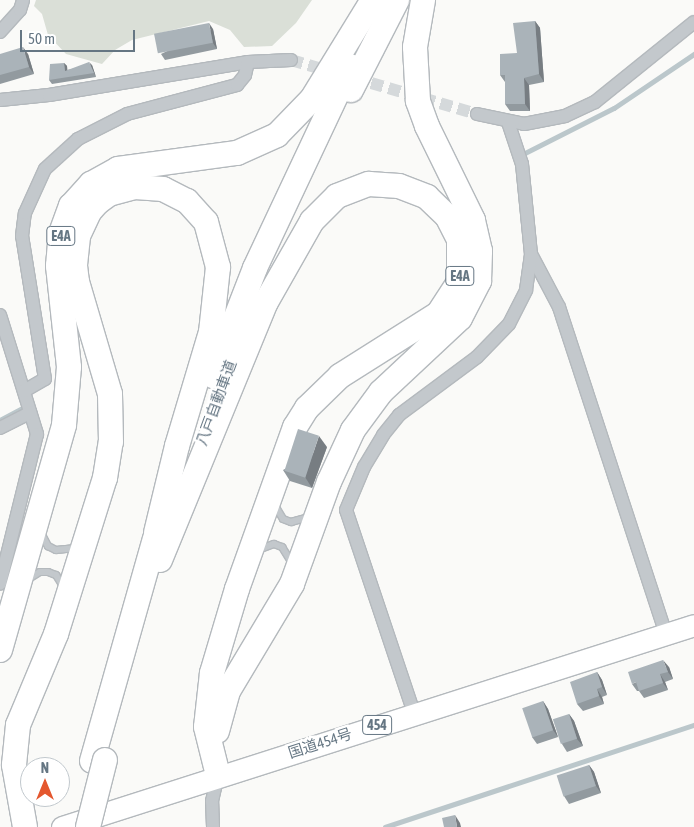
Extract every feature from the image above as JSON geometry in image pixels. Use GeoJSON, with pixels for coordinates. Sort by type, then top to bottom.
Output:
{"type":"FeatureCollection","features":[{"type":"Feature","properties":{"kind":"highway","name":"E4A"},"geometry":{"type":"LineString","coordinates":[[0,650],[7,591],[39,515],[67,405],[69,367],[58,266],[61,233],[71,206],[91,184],[118,169],[237,153],[277,135],[312,99],[373,0]]}},
{"type":"Feature","properties":{"kind":"highway","name":"八戸自動車道"},"geometry":{"type":"LineString","coordinates":[[88,827],[99,761],[156,533],[255,268],[338,90],[383,0]]}},
{"type":"Feature","properties":{"kind":"highway","name":"八戸自動車道"},"geometry":{"type":"LineString","coordinates":[[77,827],[160,560],[215,402],[274,256],[397,0]]}},
{"type":"Feature","properties":{"kind":"highway","name":"E4A"},"geometry":{"type":"LineString","coordinates":[[218,775],[217,728],[223,703],[292,584],[319,508],[344,446],[360,417],[381,392],[450,329],[468,306],[479,281],[480,251],[474,220],[427,126],[418,101],[415,47],[423,0]]}},
{"type":"Feature","properties":{"kind":"highway","name":"E4A"},"geometry":{"type":"LineString","coordinates":[[160,560],[266,302],[312,221],[337,196],[352,189],[384,184],[414,190],[427,197],[447,216],[459,240],[461,268],[453,294],[427,323],[357,364],[323,392],[295,428],[274,482],[219,645],[208,693],[206,727],[218,775]]}},
{"type":"Feature","properties":{"kind":"highway","name":"E4A"},"geometry":{"type":"LineString","coordinates":[[23,827],[14,765],[18,724],[65,607],[88,537],[105,478],[112,426],[107,381],[77,282],[76,250],[82,224],[98,202],[108,194],[136,186],[163,189],[187,200],[206,222],[218,268],[211,332],[177,446],[156,533]]}},
{"type":"Feature","properties":{"kind":"highway","name":"国道454号"},"geometry":{"type":"LineString","coordinates":[[62,827],[218,775],[694,625]]}},
{"type":"Feature","properties":{"kind":"highway","name":"E4A"},"geometry":{"type":"LineString","coordinates":[[0,787],[23,827]]}},
{"type":"Feature","properties":{"kind":"street"},"geometry":{"type":"LineString","coordinates":[[0,32],[20,10],[23,0]]}},
{"type":"Feature","properties":{"kind":"street"},"geometry":{"type":"LineString","coordinates":[[477,114],[508,122],[544,121],[595,102],[694,22]]}},
{"type":"Feature","properties":{"kind":"street"},"geometry":{"type":"LineString","coordinates":[[0,100],[49,96],[248,62],[291,60]]}},
{"type":"Feature","properties":{"kind":"street"},"geometry":{"type":"LineString","coordinates":[[24,390],[45,379],[22,236],[25,213],[45,169],[78,139],[127,114],[237,85],[245,75],[248,62]]}},
{"type":"Feature","properties":{"kind":"street"},"geometry":{"type":"LineString","coordinates":[[414,713],[346,510],[364,467],[383,434],[399,416],[477,357],[509,324],[526,290],[532,254],[522,164],[508,122]]}},
{"type":"Feature","properties":{"kind":"street"},"geometry":{"type":"LineString","coordinates":[[532,254],[559,307],[666,634]]}},
{"type":"Feature","properties":{"kind":"street"},"geometry":{"type":"LineString","coordinates":[[1,320],[37,434],[7,591]]}},
{"type":"Feature","properties":{"kind":"street"},"geometry":{"type":"LineString","coordinates":[[0,428],[30,413]]}},
{"type":"Feature","properties":{"kind":"street"},"geometry":{"type":"LineString","coordinates":[[213,827],[212,801],[218,775]]}},
{"type":"Feature","properties":{"kind":"lane"},"geometry":{"type":"LineString","coordinates":[[274,482],[274,504],[283,519],[301,521],[319,508]]}},
{"type":"Feature","properties":{"kind":"lane"},"geometry":{"type":"LineString","coordinates":[[39,515],[43,540],[56,550],[72,550],[88,537]]}},
{"type":"Feature","properties":{"kind":"lane"},"geometry":{"type":"LineString","coordinates":[[246,564],[263,546],[282,547],[292,561],[292,584]]}},
{"type":"Feature","properties":{"kind":"lane"},"geometry":{"type":"LineString","coordinates":[[7,591],[40,572],[48,572],[61,580],[65,607]]}},
{"type":"Feature","properties":{"kind":"shaded area"},"geometry":{"type":"Polygon","coordinates":[[[36,0],[312,0],[296,23],[272,46],[244,47],[230,30],[209,21],[132,40],[115,50],[102,64],[66,54],[48,35],[42,14],[34,6],[36,0]]]}},
{"type":"Feature","properties":{"kind":"building"},"geometry":{"type":"Polygon","coordinates":[[[535,21],[539,74],[524,78],[525,104],[505,104],[505,75],[500,75],[500,54],[517,53],[513,23],[535,21]]]}},
{"type":"Feature","properties":{"kind":"building"},"geometry":{"type":"Polygon","coordinates":[[[209,23],[213,43],[158,53],[154,34],[209,23]]]}},
{"type":"Feature","properties":{"kind":"building"},"geometry":{"type":"Polygon","coordinates":[[[23,47],[29,67],[0,75],[0,54],[23,47]]]}},
{"type":"Feature","properties":{"kind":"building"},"geometry":{"type":"Polygon","coordinates":[[[89,62],[94,73],[49,80],[50,64],[64,63],[65,71],[89,62]]]}},
{"type":"Feature","properties":{"kind":"building"},"geometry":{"type":"Polygon","coordinates":[[[298,429],[319,436],[305,478],[284,471],[298,429]]]}},
{"type":"Feature","properties":{"kind":"building"},"geometry":{"type":"Polygon","coordinates":[[[663,660],[668,672],[660,674],[663,683],[639,691],[636,682],[632,684],[628,672],[663,660]]]}},
{"type":"Feature","properties":{"kind":"building"},"geometry":{"type":"Polygon","coordinates":[[[597,672],[602,687],[597,689],[599,696],[577,704],[570,682],[597,672]]]}},
{"type":"Feature","properties":{"kind":"building"},"geometry":{"type":"Polygon","coordinates":[[[543,701],[553,730],[532,737],[522,708],[543,701]]]}},
{"type":"Feature","properties":{"kind":"building"},"geometry":{"type":"Polygon","coordinates":[[[569,714],[577,739],[561,744],[553,719],[569,714]]]}},
{"type":"Feature","properties":{"kind":"building"},"geometry":{"type":"Polygon","coordinates":[[[589,765],[596,786],[563,796],[557,776],[589,765]]]}},
{"type":"Feature","properties":{"kind":"building"},"geometry":{"type":"Polygon","coordinates":[[[455,815],[457,827],[444,827],[442,818],[455,815]]]}},
{"type":"Feature","properties":{"kind":"waterway"},"geometry":{"type":"LineString","coordinates":[[521,155],[614,108],[694,54]]}},
{"type":"Feature","properties":{"kind":"waterway"},"geometry":{"type":"LineString","coordinates":[[0,420],[23,408]]}},
{"type":"Feature","properties":{"kind":"waterway"},"geometry":{"type":"LineString","coordinates":[[385,827],[694,725]]}},
{"type":"Feature","properties":{"kind":"tunnel"},"geometry":{"type":"LineString","coordinates":[[291,60],[332,72]]}},
{"type":"Feature","properties":{"kind":"tunnel"},"geometry":{"type":"LineString","coordinates":[[354,78],[477,114]]}}]}
